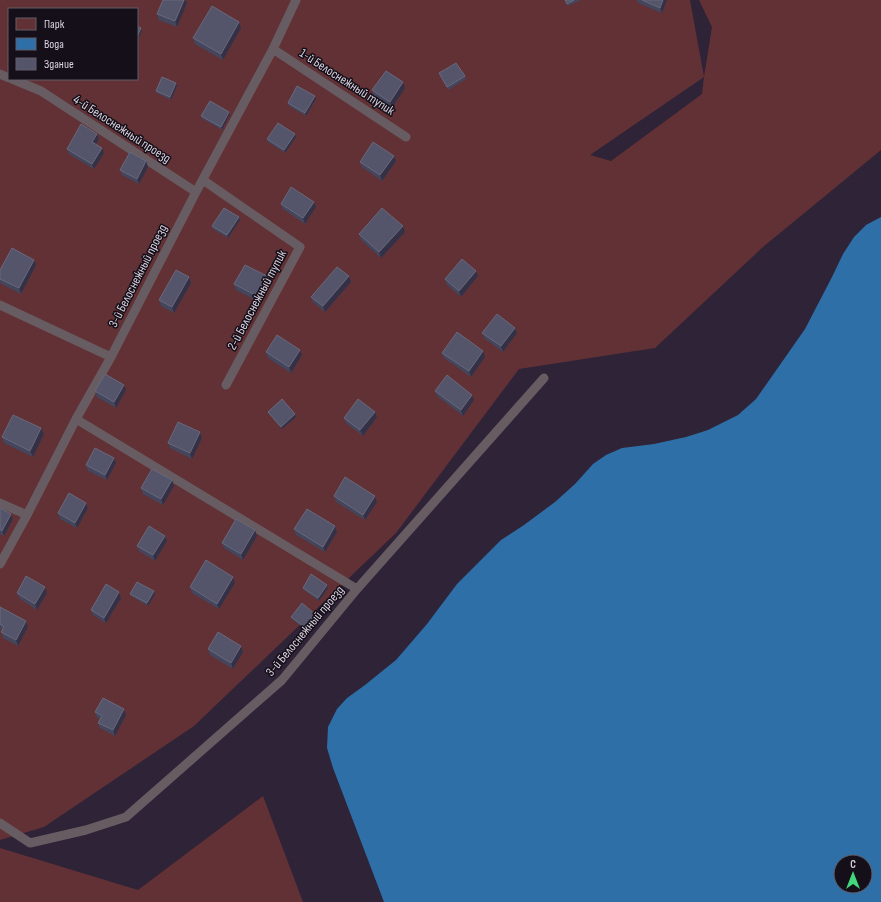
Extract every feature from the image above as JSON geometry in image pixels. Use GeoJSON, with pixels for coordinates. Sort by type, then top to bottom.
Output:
{"type":"FeatureCollection","features":[{"type":"Feature","properties":{"kind":"lane","name":"3-й Белоснежный проезд"},"geometry":{"type":"LineString","coordinates":[[0,564],[273,49],[296,0]]}},
{"type":"Feature","properties":{"kind":"lane","name":"1-й Белоснежный тупик"},"geometry":{"type":"LineString","coordinates":[[273,49],[406,137]]}},
{"type":"Feature","properties":{"kind":"lane","name":"4-й Белоснежный проезд"},"geometry":{"type":"LineString","coordinates":[[14,80],[41,92],[196,192]]}},
{"type":"Feature","properties":{"kind":"lane","name":"2-й Белоснежный тупик"},"geometry":{"type":"LineString","coordinates":[[203,180],[300,247],[226,385]]}},
{"type":"Feature","properties":{"kind":"lane"},"geometry":{"type":"LineString","coordinates":[[0,305],[111,357]]}},
{"type":"Feature","properties":{"kind":"lane","name":"3-й Белоснежный проезд"},"geometry":{"type":"LineString","coordinates":[[0,823],[30,843],[86,830],[126,817],[282,680],[357,588],[544,378]]}},
{"type":"Feature","properties":{"kind":"lane"},"geometry":{"type":"LineString","coordinates":[[76,419],[357,588]]}},
{"type":"Feature","properties":{"kind":"lane"},"geometry":{"type":"LineString","coordinates":[[0,503],[27,515]]}},
{"type":"Feature","properties":{"kind":"green space"},"geometry":{"type":"Polygon","coordinates":[[[0,0],[690,0],[704,77],[712,27],[699,0],[881,0],[881,150],[763,247],[655,348],[519,369],[396,533],[194,726],[44,827],[0,840],[0,0]],[[704,77],[590,155],[611,161],[702,94],[704,77]]]}},
{"type":"Feature","properties":{"kind":"green space"},"geometry":{"type":"Polygon","coordinates":[[[263,796],[303,902],[0,902],[0,848],[138,890],[263,796]]]}},
{"type":"Feature","properties":{"kind":"water"},"geometry":{"type":"Polygon","coordinates":[[[881,217],[881,902],[384,902],[333,768],[327,748],[328,727],[337,709],[347,698],[396,660],[427,624],[457,584],[501,540],[555,502],[575,484],[593,464],[606,455],[622,448],[654,444],[686,437],[708,430],[738,415],[756,399],[805,329],[843,254],[854,237],[866,225],[881,217]]]}},
{"type":"Feature","properties":{"kind":"building"},"geometry":{"type":"Polygon","coordinates":[[[163,0],[184,0],[175,21],[157,14],[163,0]]]}},
{"type":"Feature","properties":{"kind":"building"},"geometry":{"type":"Polygon","coordinates":[[[565,0],[574,0],[567,4],[565,0]]]}},
{"type":"Feature","properties":{"kind":"building"},"geometry":{"type":"Polygon","coordinates":[[[642,0],[663,0],[660,8],[642,0]]]}},
{"type":"Feature","properties":{"kind":"building"},"geometry":{"type":"Polygon","coordinates":[[[212,6],[239,22],[221,54],[193,38],[212,6]]]}},
{"type":"Feature","properties":{"kind":"building"},"geometry":{"type":"Polygon","coordinates":[[[138,26],[141,28],[138,35],[138,26]]]}},
{"type":"Feature","properties":{"kind":"building"},"geometry":{"type":"Polygon","coordinates":[[[456,63],[465,76],[447,87],[439,73],[456,63]]]}},
{"type":"Feature","properties":{"kind":"building"},"geometry":{"type":"Polygon","coordinates":[[[386,71],[403,82],[390,102],[372,90],[386,71]]]}},
{"type":"Feature","properties":{"kind":"building"},"geometry":{"type":"Polygon","coordinates":[[[162,77],[176,83],[170,97],[156,91],[162,77]]]}},
{"type":"Feature","properties":{"kind":"building"},"geometry":{"type":"Polygon","coordinates":[[[297,86],[315,96],[305,113],[288,103],[297,86]]]}},
{"type":"Feature","properties":{"kind":"building"},"geometry":{"type":"Polygon","coordinates":[[[210,101],[229,112],[221,127],[201,116],[210,101]]]}},
{"type":"Feature","properties":{"kind":"building"},"geometry":{"type":"Polygon","coordinates":[[[278,123],[295,134],[284,150],[267,139],[278,123]]]}},
{"type":"Feature","properties":{"kind":"building"},"geometry":{"type":"Polygon","coordinates":[[[81,124],[97,134],[92,142],[102,148],[92,164],[67,149],[81,124]]]}},
{"type":"Feature","properties":{"kind":"building"},"geometry":{"type":"Polygon","coordinates":[[[373,142],[394,156],[380,175],[360,162],[373,142]]]}},
{"type":"Feature","properties":{"kind":"building"},"geometry":{"type":"Polygon","coordinates":[[[130,152],[146,161],[137,179],[120,170],[130,152]]]}},
{"type":"Feature","properties":{"kind":"building"},"geometry":{"type":"Polygon","coordinates":[[[291,187],[314,202],[303,218],[281,204],[291,187]]]}},
{"type":"Feature","properties":{"kind":"building"},"geometry":{"type":"Polygon","coordinates":[[[224,208],[239,217],[227,235],[212,226],[224,208]]]}},
{"type":"Feature","properties":{"kind":"building"},"geometry":{"type":"Polygon","coordinates":[[[382,208],[403,226],[379,252],[359,234],[382,208]]]}},
{"type":"Feature","properties":{"kind":"building"},"geometry":{"type":"Polygon","coordinates":[[[12,248],[34,260],[19,288],[0,279],[0,270],[12,248]]]}},
{"type":"Feature","properties":{"kind":"building"},"geometry":{"type":"Polygon","coordinates":[[[462,259],[476,271],[459,291],[445,279],[462,259]]]}},
{"type":"Feature","properties":{"kind":"building"},"geometry":{"type":"Polygon","coordinates":[[[245,265],[269,277],[259,297],[234,284],[245,265]]]}},
{"type":"Feature","properties":{"kind":"building"},"geometry":{"type":"Polygon","coordinates":[[[337,267],[349,276],[323,306],[311,297],[337,267]]]}},
{"type":"Feature","properties":{"kind":"building"},"geometry":{"type":"Polygon","coordinates":[[[176,270],[189,277],[172,307],[159,300],[176,270]]]}},
{"type":"Feature","properties":{"kind":"building"},"geometry":{"type":"Polygon","coordinates":[[[497,314],[515,328],[501,346],[482,333],[497,314]]]}},
{"type":"Feature","properties":{"kind":"building"},"geometry":{"type":"Polygon","coordinates":[[[457,332],[483,351],[469,371],[442,353],[457,332]]]}},
{"type":"Feature","properties":{"kind":"building"},"geometry":{"type":"Polygon","coordinates":[[[277,335],[300,350],[289,367],[266,352],[277,335]]]}},
{"type":"Feature","properties":{"kind":"building"},"geometry":{"type":"Polygon","coordinates":[[[105,374],[124,385],[114,402],[95,391],[105,374]]]}},
{"type":"Feature","properties":{"kind":"building"},"geometry":{"type":"Polygon","coordinates":[[[447,375],[472,395],[461,410],[435,391],[447,375]]]}},
{"type":"Feature","properties":{"kind":"building"},"geometry":{"type":"Polygon","coordinates":[[[282,399],[295,414],[281,427],[268,412],[282,399]]]}},
{"type":"Feature","properties":{"kind":"building"},"geometry":{"type":"Polygon","coordinates":[[[358,399],[375,412],[360,430],[344,418],[358,399]]]}},
{"type":"Feature","properties":{"kind":"building"},"geometry":{"type":"Polygon","coordinates":[[[13,415],[41,428],[30,451],[2,437],[13,415]]]}},
{"type":"Feature","properties":{"kind":"building"},"geometry":{"type":"Polygon","coordinates":[[[178,422],[200,432],[190,453],[168,443],[178,422]]]}},
{"type":"Feature","properties":{"kind":"building"},"geometry":{"type":"Polygon","coordinates":[[[95,448],[114,458],[105,475],[86,465],[95,448]]]}},
{"type":"Feature","properties":{"kind":"building"},"geometry":{"type":"Polygon","coordinates":[[[152,469],[172,480],[161,499],[141,488],[152,469]]]}},
{"type":"Feature","properties":{"kind":"building"},"geometry":{"type":"Polygon","coordinates":[[[345,477],[375,496],[363,515],[334,496],[345,477]]]}},
{"type":"Feature","properties":{"kind":"building"},"geometry":{"type":"Polygon","coordinates":[[[69,493],[86,503],[75,523],[58,513],[69,493]]]}},
{"type":"Feature","properties":{"kind":"building"},"geometry":{"type":"Polygon","coordinates":[[[0,508],[11,514],[2,531],[0,529],[0,508]]]}},
{"type":"Feature","properties":{"kind":"building"},"geometry":{"type":"Polygon","coordinates":[[[307,509],[335,526],[323,547],[294,529],[307,509]]]}},
{"type":"Feature","properties":{"kind":"building"},"geometry":{"type":"Polygon","coordinates":[[[236,519],[255,530],[241,554],[222,543],[236,519]]]}},
{"type":"Feature","properties":{"kind":"building"},"geometry":{"type":"Polygon","coordinates":[[[149,526],[165,536],[153,555],[137,546],[149,526]]]}},
{"type":"Feature","properties":{"kind":"building"},"geometry":{"type":"Polygon","coordinates":[[[206,560],[233,577],[217,604],[190,587],[206,560]]]}},
{"type":"Feature","properties":{"kind":"building"},"geometry":{"type":"Polygon","coordinates":[[[311,574],[327,585],[318,598],[303,588],[311,574]]]}},
{"type":"Feature","properties":{"kind":"building"},"geometry":{"type":"Polygon","coordinates":[[[26,576],[45,587],[35,604],[17,593],[26,576]]]}},
{"type":"Feature","properties":{"kind":"building"},"geometry":{"type":"Polygon","coordinates":[[[137,582],[154,591],[147,603],[130,594],[137,582]]]}},
{"type":"Feature","properties":{"kind":"building"},"geometry":{"type":"Polygon","coordinates":[[[106,584],[119,592],[104,618],[91,610],[106,584]]]}},
{"type":"Feature","properties":{"kind":"building"},"geometry":{"type":"Polygon","coordinates":[[[302,603],[316,615],[306,628],[291,617],[302,603]]]}},
{"type":"Feature","properties":{"kind":"building"},"geometry":{"type":"Polygon","coordinates":[[[0,607],[26,621],[16,640],[1,632],[4,627],[0,624],[0,607]]]}},
{"type":"Feature","properties":{"kind":"building"},"geometry":{"type":"Polygon","coordinates":[[[218,632],[241,646],[231,663],[208,649],[218,632]]]}},
{"type":"Feature","properties":{"kind":"building"},"geometry":{"type":"Polygon","coordinates":[[[103,698],[124,709],[113,730],[98,723],[102,716],[95,712],[103,698]]]}}]}
